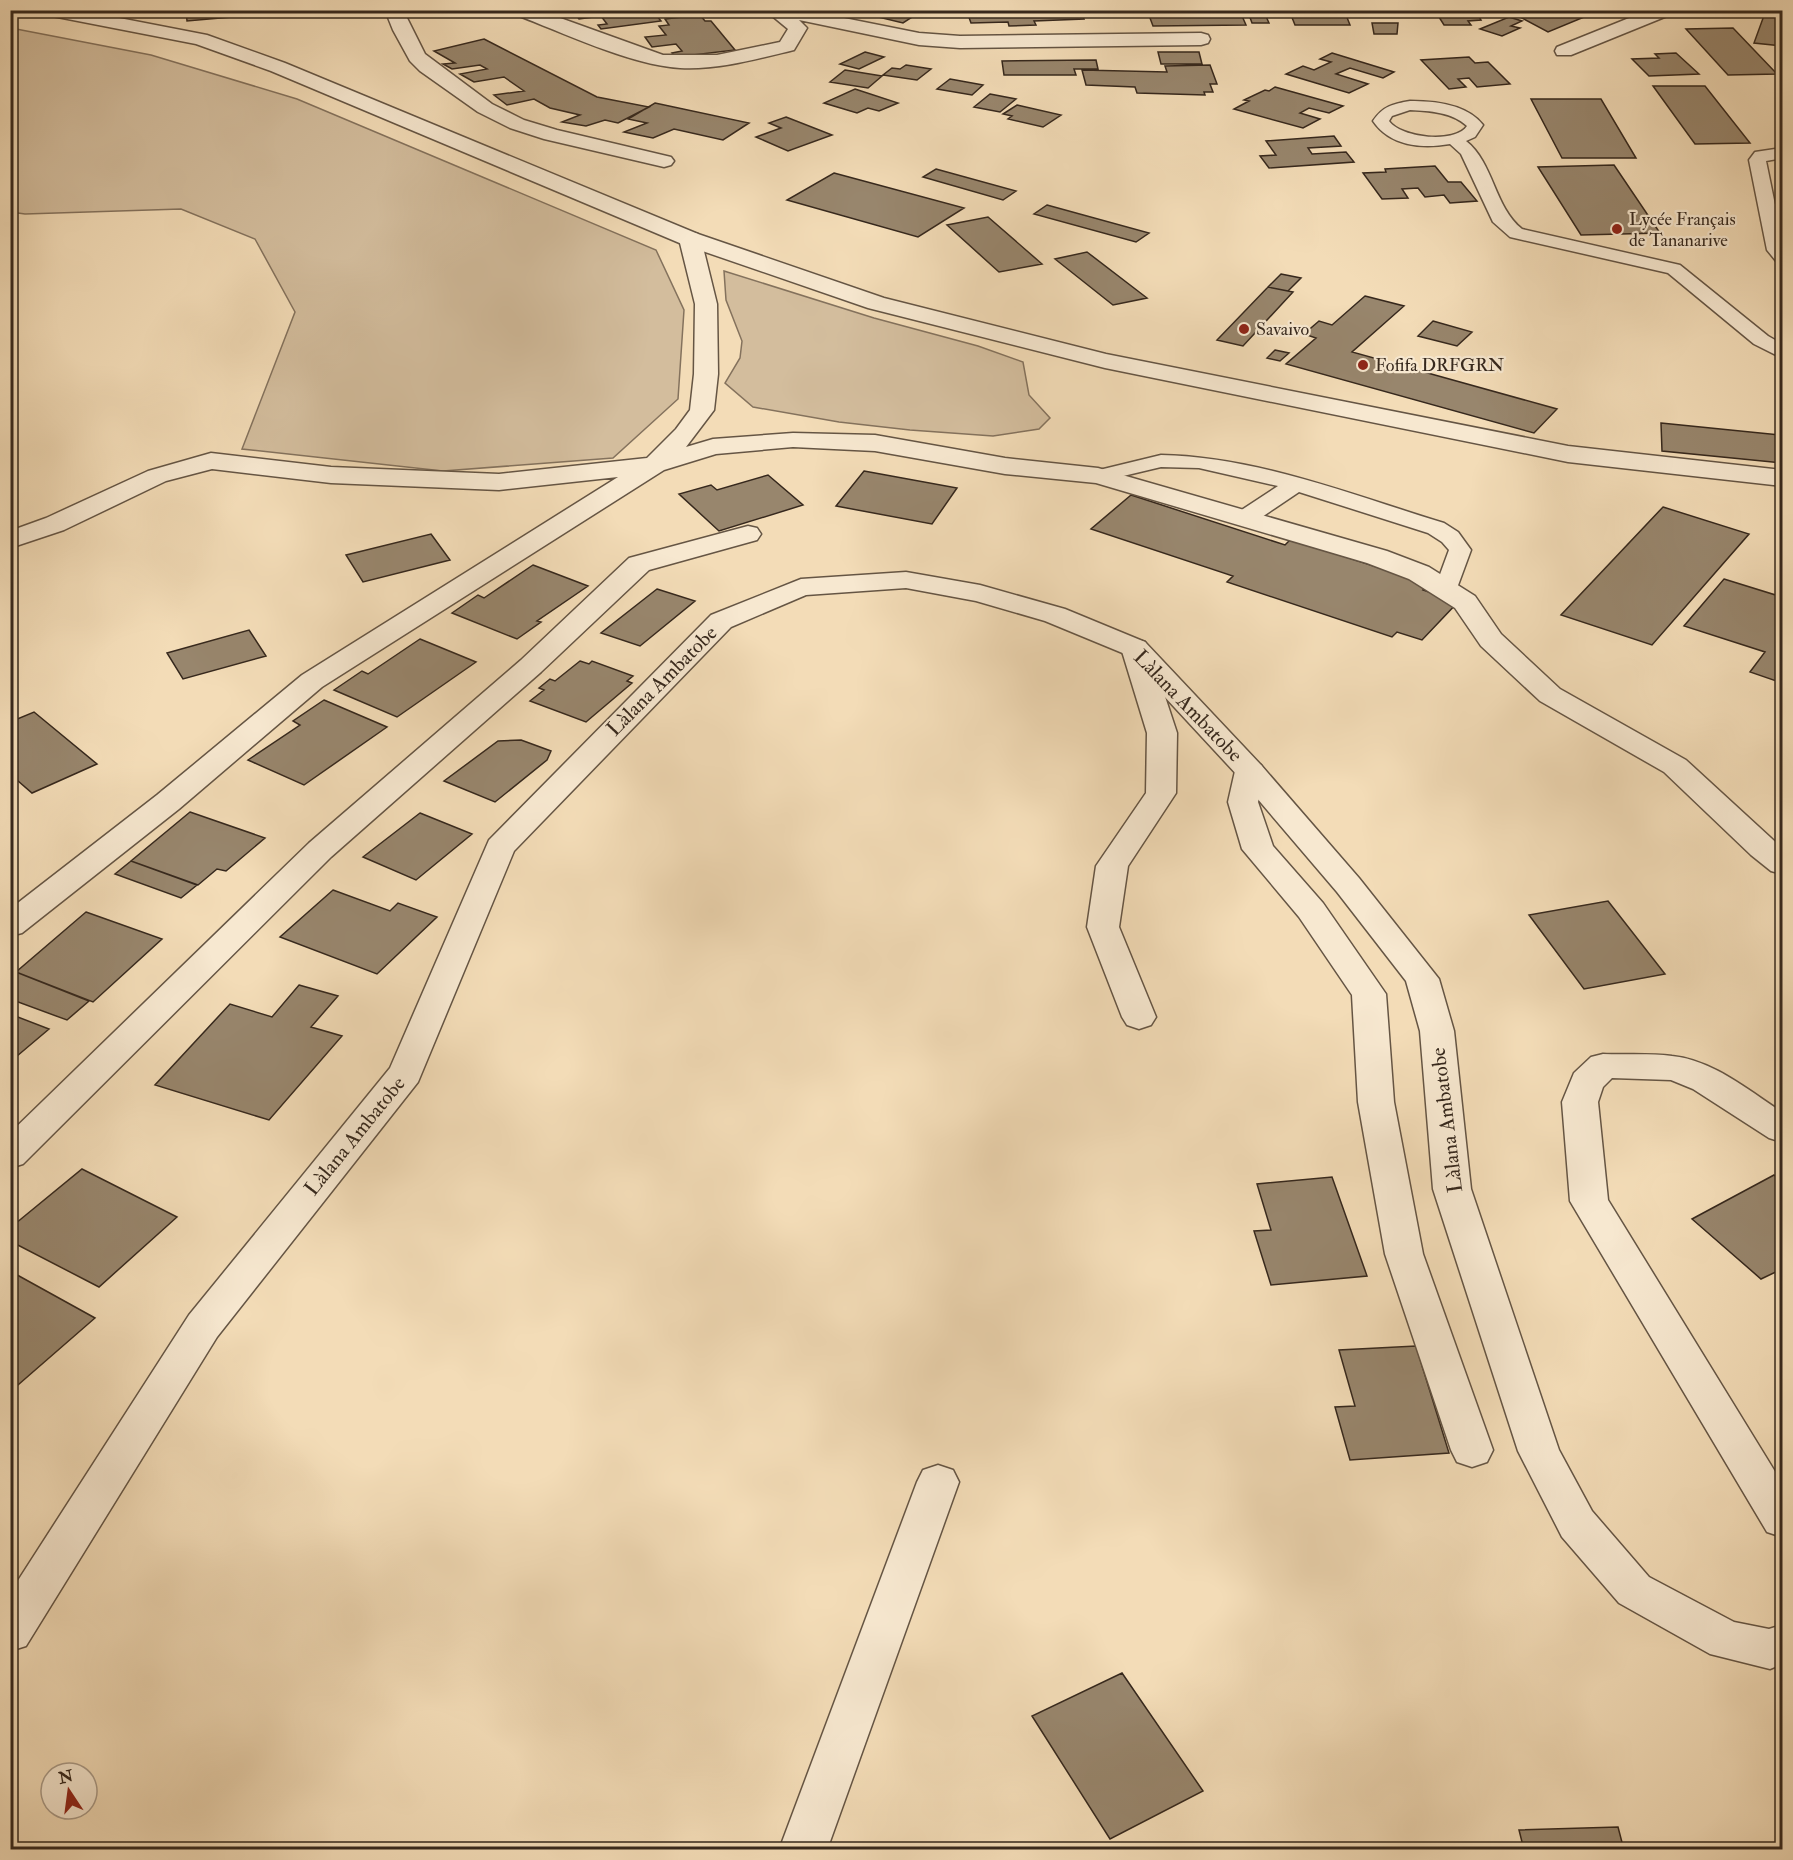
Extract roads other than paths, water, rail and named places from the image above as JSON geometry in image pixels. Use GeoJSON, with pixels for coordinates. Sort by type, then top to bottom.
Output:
{"type":"FeatureCollection","features":[{"type":"Feature","properties":{"kind":"street"},"geometry":{"type":"LineString","coordinates":[[47,10],[135,25],[211,43],[278,67],[690,239],[876,303],[1105,361],[1568,453],[1782,478]]}},
{"type":"Feature","properties":{"kind":"street"},"geometry":{"type":"LineString","coordinates":[[394,10],[417,57],[427,67],[485,108],[517,124],[551,135],[664,161]]}},
{"type":"Feature","properties":{"kind":"street"},"geometry":{"type":"LineString","coordinates":[[520,10],[646,57],[664,62],[693,63],[787,46],[798,28],[782,17],[779,12]]}},
{"type":"Feature","properties":{"kind":"street"},"geometry":{"type":"LineString","coordinates":[[1564,51],[1666,10]]}},
{"type":"Feature","properties":{"kind":"street"},"geometry":{"type":"LineString","coordinates":[[779,12],[919,39],[960,42],[1201,39]]}},
{"type":"Feature","properties":{"kind":"street"},"geometry":{"type":"LineString","coordinates":[[10,926],[168,802],[312,681],[655,465],[685,434],[702,410],[706,374],[706,304],[690,239]]}},
{"type":"Feature","properties":{"kind":"street"},"geometry":{"type":"LineString","coordinates":[[10,540],[55,524],[157,476],[211,460],[331,475],[498,482],[655,465],[713,447],[793,440],[875,443],[1005,466],[1098,476],[1377,558],[1419,573],[1446,588],[1465,602],[1491,640],[1550,695],[1675,766],[1782,864]]}},
{"type":"Feature","properties":{"kind":"street"},"geometry":{"type":"LineString","coordinates":[[10,1155],[320,850],[531,666],[639,564],[748,534]]}},
{"type":"Feature","properties":{"kind":"street","name":"Làlana Ambatobe"},"geometry":{"type":"LineString","coordinates":[[10,1632],[203,1326],[406,1073],[500,847],[721,621],[801,587],[906,580],[980,594],[1055,615],[1134,648],[1250,771],[1348,885],[1422,979],[1437,1031],[1452,1189],[1539,1451],[1577,1524],[1634,1590],[1726,1640],[1770,1648],[1782,1644]]}},
{"type":"Feature","properties":{"kind":"street"},"geometry":{"type":"LineString","coordinates":[[1134,648],[1162,733],[1161,793],[1112,866],[1103,927],[1139,1017]]}},
{"type":"Feature","properties":{"kind":"street"},"geometry":{"type":"LineString","coordinates":[[1250,771],[1243,802],[1258,849],[1311,910],[1369,994],[1376,1102],[1404,1254],[1472,1450]]}},
{"type":"Feature","properties":{"kind":"street"},"geometry":{"type":"LineString","coordinates":[[1782,1129],[1706,1080],[1674,1068],[1603,1066],[1587,1082],[1580,1102],[1589,1201],[1782,1519]]}},
{"type":"Feature","properties":{"kind":"street"},"geometry":{"type":"LineString","coordinates":[[803,1850],[938,1482]]}},
{"type":"Feature","properties":{"kind":"lane"},"geometry":{"type":"LineString","coordinates":[[1453,139],[1468,135],[1473,130],[1475,125],[1464,114],[1452,110],[1410,106],[1388,111],[1382,116],[1383,127],[1402,136],[1430,141],[1453,139],[1468,151],[1502,222],[1516,233],[1674,269],[1761,340],[1782,352]]}},
{"type":"Feature","properties":{"kind":"lane"},"geometry":{"type":"LineString","coordinates":[[1782,153],[1761,156],[1757,160],[1776,250],[1782,257]]}},
{"type":"Feature","properties":{"kind":"lane"},"geometry":{"type":"LineString","coordinates":[[1098,476],[1161,461],[1199,462],[1296,484],[1436,528],[1450,537],[1460,550],[1446,588]]}},
{"type":"Feature","properties":{"kind":"lane"},"geometry":{"type":"LineString","coordinates":[[1245,518],[1296,484]]}},
{"type":"Feature","properties":{"kind":"place","name":"Lycée Français de Tananarive"},"geometry":{"type":"Point","coordinates":[1617,229]}},
{"type":"Feature","properties":{"kind":"place","name":"Savaivo"},"geometry":{"type":"Point","coordinates":[1244,329]}},
{"type":"Feature","properties":{"kind":"place","name":"Fofifa DRFGRN"},"geometry":{"type":"Point","coordinates":[1363,365]}}]}
